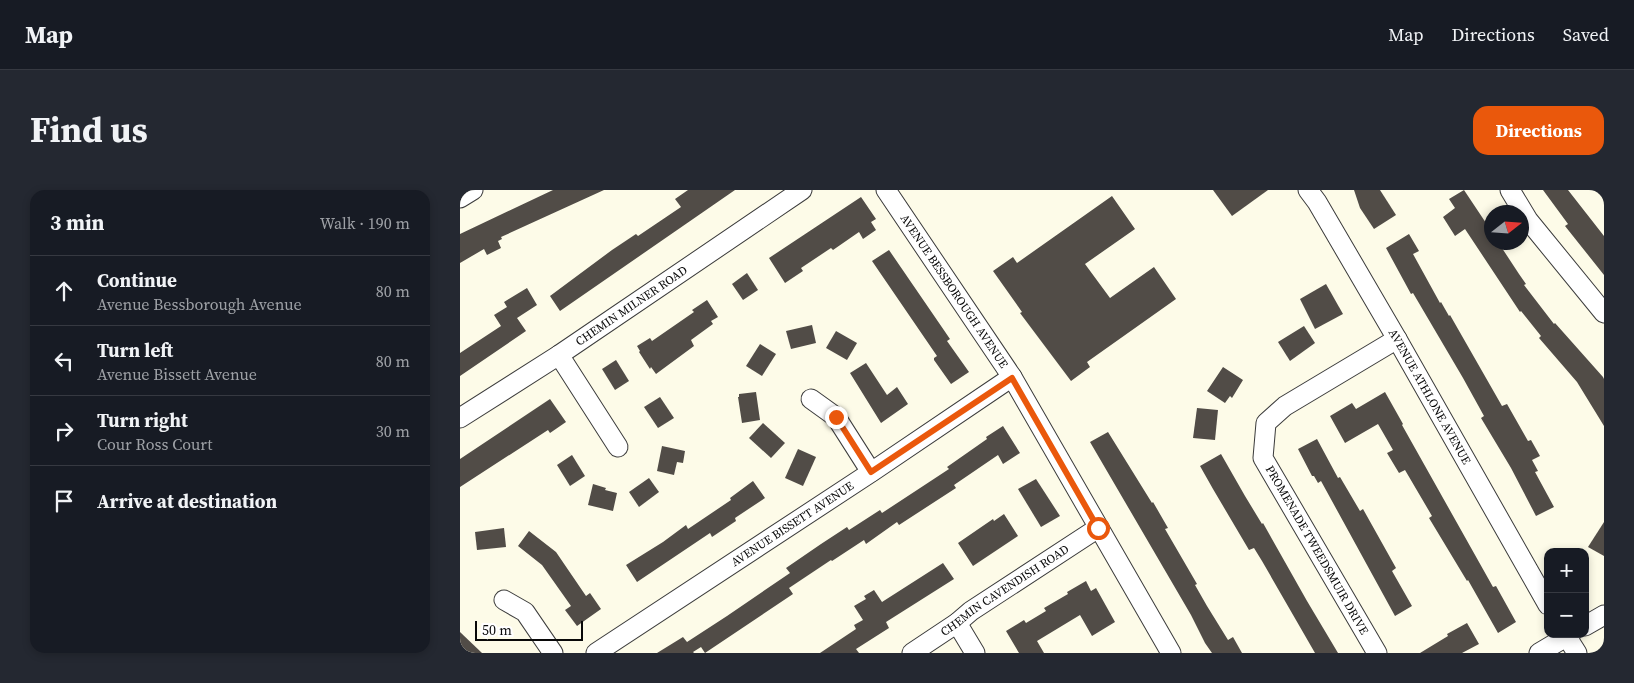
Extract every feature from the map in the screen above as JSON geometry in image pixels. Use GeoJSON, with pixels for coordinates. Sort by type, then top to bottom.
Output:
{"type":"FeatureCollection","features":[{"type":"Feature","properties":{"kind":"street"},"geometry":{"type":"LineString","coordinates":[[460,198],[472,190]]}},
{"type":"Feature","properties":{"kind":"street","name":"CHEMIN MILNER ROAD"},"geometry":{"type":"LineString","coordinates":[[460,418],[559,355],[802,190]]}},
{"type":"Feature","properties":{"kind":"street","name":"AVENUE BESSBOROUGH AVENUE"},"geometry":{"type":"LineString","coordinates":[[886,190],[1012,378],[1171,653]]}},
{"type":"Feature","properties":{"kind":"street","name":"AVENUE ATHLONE AVENUE"},"geometry":{"type":"LineString","coordinates":[[1308,190],[1317,202],[1397,339],[1544,598]]}},
{"type":"Feature","properties":{"kind":"street"},"geometry":{"type":"LineString","coordinates":[[1510,190],[1528,220],[1604,313]]}},
{"type":"Feature","properties":{"kind":"street","name":"PROMENADE TWEEDSMUIR DRIVE"},"geometry":{"type":"LineString","coordinates":[[1376,653],[1263,458],[1266,423],[1285,406],[1397,339]]}},
{"type":"Feature","properties":{"kind":"street"},"geometry":{"type":"LineString","coordinates":[[559,355],[618,447]]}},
{"type":"Feature","properties":{"kind":"street","name":"AVENUE BISSETT AVENUE"},"geometry":{"type":"LineString","coordinates":[[596,653],[1012,378]]}},
{"type":"Feature","properties":{"kind":"street"},"geometry":{"type":"LineString","coordinates":[[811,399],[836,417],[871,472]]}},
{"type":"Feature","properties":{"kind":"street","name":"CHEMIN CAVENDISH ROAD"},"geometry":{"type":"LineString","coordinates":[[912,653],[957,623],[971,611],[1098,528]]}},
{"type":"Feature","properties":{"kind":"street"},"geometry":{"type":"LineString","coordinates":[[504,600],[525,612],[553,653]]}},
{"type":"Feature","properties":{"kind":"street"},"geometry":{"type":"LineString","coordinates":[[1589,624],[1604,615]]}},
{"type":"Feature","properties":{"kind":"street"},"geometry":{"type":"LineString","coordinates":[[957,623],[975,653]]}},
{"type":"Feature","properties":{"kind":"street"},"geometry":{"type":"LineString","coordinates":[[1539,653],[1563,638]]}},
{"type":"Feature","properties":{"kind":"street"},"geometry":{"type":"LineString","coordinates":[[1570,638],[1577,653]]}},
{"type":"Feature","properties":{"kind":"building"},"geometry":{"type":"Polygon","coordinates":[[[553,190],[604,190],[501,237],[502,239],[498,241],[501,248],[487,255],[484,249],[460,263],[460,234],[553,190]]]}},
{"type":"Feature","properties":{"kind":"building"},"geometry":{"type":"Polygon","coordinates":[[[688,190],[735,190],[560,311],[550,296],[612,250],[636,234],[638,236],[681,207],[675,199],[688,190]]]}},
{"type":"Feature","properties":{"kind":"building"},"geometry":{"type":"Polygon","coordinates":[[[1213,190],[1268,190],[1232,216],[1213,190]]]}},
{"type":"Feature","properties":{"kind":"building"},"geometry":{"type":"Polygon","coordinates":[[[1354,190],[1380,190],[1396,215],[1374,229],[1360,208],[1354,190]]]}},
{"type":"Feature","properties":{"kind":"building"},"geometry":{"type":"Polygon","coordinates":[[[1464,190],[1484,220],[1484,250],[1503,250],[1526,284],[1524,285],[1554,324],[1603,377],[1604,426],[1577,382],[1539,338],[1541,336],[1520,312],[1465,229],[1455,236],[1443,217],[1455,208],[1449,199],[1464,190]]]}},
{"type":"Feature","properties":{"kind":"building"},"geometry":{"type":"Polygon","coordinates":[[[1543,190],[1568,190],[1604,236],[1604,275],[1565,226],[1568,224],[1543,190]]]}},
{"type":"Feature","properties":{"kind":"building"},"geometry":{"type":"Polygon","coordinates":[[[1112,196],[1135,229],[1085,264],[1110,298],[1154,267],[1176,299],[1087,362],[1090,367],[1071,381],[1020,313],[1022,312],[993,271],[1013,257],[1017,263],[1112,196]]]}},
{"type":"Feature","properties":{"kind":"building"},"geometry":{"type":"Polygon","coordinates":[[[861,197],[876,219],[871,222],[876,230],[863,239],[859,232],[833,250],[831,248],[801,268],[803,271],[785,283],[769,258],[861,197]]]}},
{"type":"Feature","properties":{"kind":"building"},"geometry":{"type":"Polygon","coordinates":[[[1409,234],[1419,251],[1413,254],[1440,303],[1450,315],[1502,406],[1507,404],[1528,441],[1531,440],[1540,456],[1532,460],[1538,471],[1535,472],[1554,507],[1536,516],[1511,468],[1481,418],[1484,416],[1463,378],[1413,293],[1411,294],[1386,248],[1409,234]]]}},
{"type":"Feature","properties":{"kind":"building"},"geometry":{"type":"Polygon","coordinates":[[[889,250],[950,339],[947,341],[969,372],[951,384],[934,360],[937,356],[872,261],[889,250]]]}},
{"type":"Feature","properties":{"kind":"building"},"geometry":{"type":"Polygon","coordinates":[[[747,273],[758,290],[743,300],[732,284],[747,273]]]}},
{"type":"Feature","properties":{"kind":"building"},"geometry":{"type":"Polygon","coordinates":[[[1326,284],[1343,314],[1315,329],[1300,299],[1326,284]]]}},
{"type":"Feature","properties":{"kind":"building"},"geometry":{"type":"Polygon","coordinates":[[[527,288],[537,305],[517,318],[526,331],[460,376],[460,353],[501,326],[494,315],[507,307],[504,302],[527,288]]]}},
{"type":"Feature","properties":{"kind":"building"},"geometry":{"type":"Polygon","coordinates":[[[707,300],[718,317],[711,321],[713,324],[691,340],[694,346],[656,374],[651,367],[650,369],[637,346],[650,338],[652,341],[694,312],[692,310],[707,300]]]}},
{"type":"Feature","properties":{"kind":"building"},"geometry":{"type":"Polygon","coordinates":[[[812,325],[816,343],[791,349],[786,331],[812,325]]]}},
{"type":"Feature","properties":{"kind":"building"},"geometry":{"type":"Polygon","coordinates":[[[1304,326],[1315,343],[1290,361],[1278,342],[1304,326]]]}},
{"type":"Feature","properties":{"kind":"building"},"geometry":{"type":"Polygon","coordinates":[[[836,331],[857,343],[847,360],[826,348],[836,331]]]}},
{"type":"Feature","properties":{"kind":"building"},"geometry":{"type":"Polygon","coordinates":[[[760,344],[776,354],[762,376],[746,366],[760,344]]]}},
{"type":"Feature","properties":{"kind":"building"},"geometry":{"type":"Polygon","coordinates":[[[616,360],[629,381],[615,390],[602,369],[616,360]]]}},
{"type":"Feature","properties":{"kind":"building"},"geometry":{"type":"Polygon","coordinates":[[[866,363],[887,395],[897,387],[908,404],[881,423],[850,373],[866,363]]]}},
{"type":"Feature","properties":{"kind":"building"},"geometry":{"type":"Polygon","coordinates":[[[1223,367],[1243,380],[1232,398],[1230,396],[1225,403],[1207,391],[1223,367]]]}},
{"type":"Feature","properties":{"kind":"building"},"geometry":{"type":"Polygon","coordinates":[[[756,392],[760,420],[742,423],[739,394],[756,392]]]}},
{"type":"Feature","properties":{"kind":"building"},"geometry":{"type":"Polygon","coordinates":[[[1385,392],[1493,587],[1496,586],[1516,622],[1498,633],[1468,580],[1429,518],[1432,516],[1405,470],[1399,473],[1387,453],[1393,450],[1378,424],[1345,443],[1330,416],[1352,403],[1356,409],[1385,392]]]}},
{"type":"Feature","properties":{"kind":"building"},"geometry":{"type":"Polygon","coordinates":[[[660,397],[674,418],[658,428],[644,407],[660,397]]]}},
{"type":"Feature","properties":{"kind":"building"},"geometry":{"type":"Polygon","coordinates":[[[550,399],[566,422],[550,433],[548,430],[460,487],[460,459],[550,399]]]}},
{"type":"Feature","properties":{"kind":"building"},"geometry":{"type":"Polygon","coordinates":[[[1197,408],[1218,410],[1215,440],[1193,438],[1197,408]]]}},
{"type":"Feature","properties":{"kind":"building"},"geometry":{"type":"Polygon","coordinates":[[[763,423],[785,443],[771,458],[749,438],[763,423]]]}},
{"type":"Feature","properties":{"kind":"building"},"geometry":{"type":"Polygon","coordinates":[[[1003,426],[1020,453],[1003,464],[998,455],[954,485],[956,488],[899,525],[897,522],[866,544],[864,540],[831,560],[789,588],[793,594],[705,653],[701,647],[694,653],[657,653],[683,637],[687,642],[727,616],[790,573],[786,568],[847,527],[849,530],[880,510],[882,513],[949,469],[947,467],[1003,426]]]}},
{"type":"Feature","properties":{"kind":"building"},"geometry":{"type":"Polygon","coordinates":[[[1108,432],[1168,528],[1165,529],[1197,584],[1195,585],[1207,606],[1228,640],[1233,637],[1242,653],[1212,653],[1205,643],[1191,615],[1090,442],[1108,432]]]}},
{"type":"Feature","properties":{"kind":"building"},"geometry":{"type":"Polygon","coordinates":[[[1317,439],[1338,478],[1340,477],[1360,511],[1363,509],[1396,568],[1392,571],[1412,606],[1395,616],[1321,481],[1318,483],[1314,476],[1312,476],[1298,449],[1317,439]]]}},
{"type":"Feature","properties":{"kind":"building"},"geometry":{"type":"Polygon","coordinates":[[[662,446],[685,451],[683,463],[677,462],[674,475],[657,471],[662,446]]]}},
{"type":"Feature","properties":{"kind":"building"},"geometry":{"type":"Polygon","coordinates":[[[798,449],[816,457],[803,486],[785,478],[798,449]]]}},
{"type":"Feature","properties":{"kind":"building"},"geometry":{"type":"Polygon","coordinates":[[[1221,454],[1338,653],[1315,653],[1254,548],[1249,550],[1213,489],[1200,466],[1221,454]]]}},
{"type":"Feature","properties":{"kind":"building"},"geometry":{"type":"Polygon","coordinates":[[[572,455],[585,476],[570,486],[557,465],[572,455]]]}},
{"type":"Feature","properties":{"kind":"building"},"geometry":{"type":"Polygon","coordinates":[[[649,478],[659,492],[639,507],[629,492],[649,478]]]}},
{"type":"Feature","properties":{"kind":"building"},"geometry":{"type":"Polygon","coordinates":[[[1036,479],[1060,516],[1041,527],[1018,489],[1036,479]]]}},
{"type":"Feature","properties":{"kind":"building"},"geometry":{"type":"Polygon","coordinates":[[[753,481],[765,498],[735,518],[736,521],[712,537],[710,533],[637,582],[626,565],[686,525],[688,529],[731,500],[730,498],[753,481]]]}},
{"type":"Feature","properties":{"kind":"building"},"geometry":{"type":"Polygon","coordinates":[[[593,484],[617,493],[613,511],[588,505],[593,484]]]}},
{"type":"Feature","properties":{"kind":"building"},"geometry":{"type":"Polygon","coordinates":[[[1004,514],[1018,536],[973,566],[958,543],[993,519],[994,521],[1004,514]]]}},
{"type":"Feature","properties":{"kind":"building"},"geometry":{"type":"Polygon","coordinates":[[[1604,522],[1604,556],[1588,547],[1604,522]]]}},
{"type":"Feature","properties":{"kind":"building"},"geometry":{"type":"Polygon","coordinates":[[[504,528],[506,547],[477,550],[475,532],[504,528]]]}},
{"type":"Feature","properties":{"kind":"building"},"geometry":{"type":"Polygon","coordinates":[[[529,531],[556,552],[586,596],[590,593],[601,609],[577,626],[565,610],[571,606],[542,565],[518,546],[529,531]]]}},
{"type":"Feature","properties":{"kind":"building"},"geometry":{"type":"Polygon","coordinates":[[[943,563],[954,579],[886,622],[889,628],[856,649],[859,653],[820,653],[856,629],[854,625],[863,620],[854,606],[866,599],[864,596],[874,590],[882,602],[943,563]]]}},
{"type":"Feature","properties":{"kind":"building"},"geometry":{"type":"Polygon","coordinates":[[[1086,581],[1091,591],[1096,588],[1115,622],[1092,636],[1080,615],[1037,641],[1044,653],[1019,653],[1006,631],[1024,620],[1026,623],[1046,611],[1044,608],[1086,581]]]}},
{"type":"Feature","properties":{"kind":"building"},"geometry":{"type":"Polygon","coordinates":[[[1467,623],[1479,644],[1462,653],[1420,653],[1448,636],[1447,634],[1467,623]]]}},
{"type":"Feature","properties":{"kind":"building"},"geometry":{"type":"Polygon","coordinates":[[[460,632],[482,653],[460,653],[460,632]]]}},
{"type":"Feature","properties":{"kind":"route"},"geometry":{"type":"LineString","coordinates":[[836,417],[871,472],[1012,378],[1098,528]]}}]}
